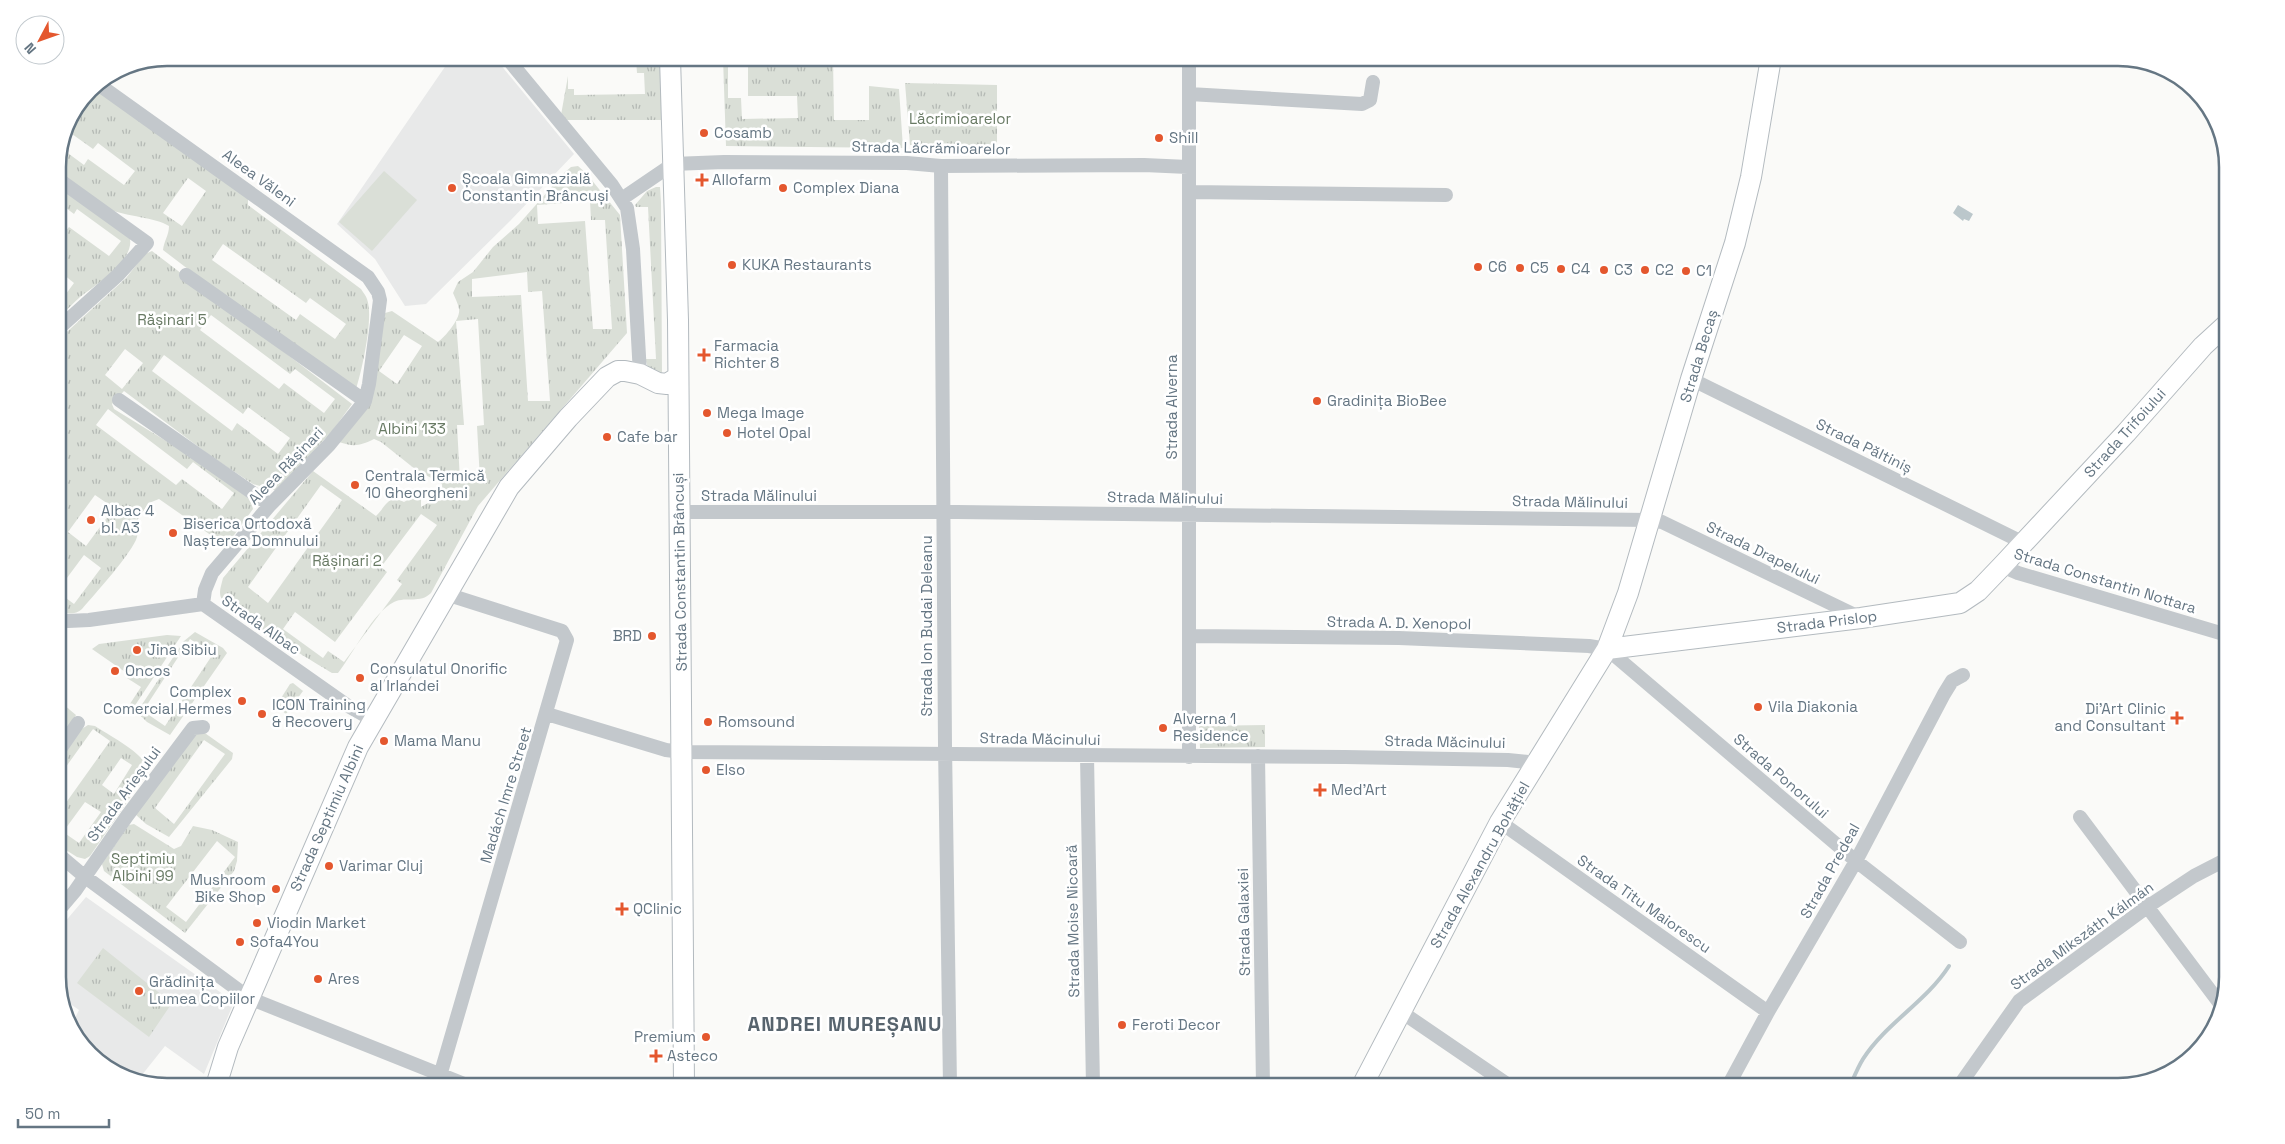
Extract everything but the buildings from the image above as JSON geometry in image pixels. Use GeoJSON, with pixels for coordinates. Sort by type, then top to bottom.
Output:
{"type":"FeatureCollection","features":[{"type":"Feature","properties":{"kind":"main road","name":"Strada Constantin Brâncuși"},"geometry":{"type":"LineString","coordinates":[[670,66],[679,407],[684,1078]]}},
{"type":"Feature","properties":{"kind":"main road","name":"Strada Becaș"},"geometry":{"type":"LineString","coordinates":[[1607,649],[1628,593],[1691,379],[1735,243],[1749,187],[1771,66]]}},
{"type":"Feature","properties":{"kind":"main road","name":"Strada Trifoiului"},"geometry":{"type":"LineString","coordinates":[[2024,543],[2126,433],[2203,346],[2219,331]]}},
{"type":"Feature","properties":{"kind":"main road","name":"Strada Septimiu Albini"},"geometry":{"type":"LineString","coordinates":[[218,1078],[228,1047],[358,747],[509,487],[568,418],[602,381],[612,374],[625,371],[640,374],[649,380],[667,384],[678,377]]}},
{"type":"Feature","properties":{"kind":"main road"},"geometry":{"type":"LineString","coordinates":[[640,374],[645,381],[679,407]]}},
{"type":"Feature","properties":{"kind":"main road","name":"Strada Prislop"},"geometry":{"type":"LineString","coordinates":[[1607,649],[1861,618],[1960,603],[1978,591],[2024,543]]}},
{"type":"Feature","properties":{"kind":"main road","name":"Strada Alexandru Bohățiel"},"geometry":{"type":"LineString","coordinates":[[1366,1078],[1500,822],[1607,649]]}},
{"type":"Feature","properties":{"kind":"street"},"geometry":{"type":"LineString","coordinates":[[514,66],[623,198],[630,220],[640,374]]}},
{"type":"Feature","properties":{"kind":"street","name":"Strada Alverna"},"geometry":{"type":"LineString","coordinates":[[1189,66],[1189,757]]}},
{"type":"Feature","properties":{"kind":"street"},"geometry":{"type":"LineString","coordinates":[[1189,94],[1362,104],[1370,100],[1373,82]]}},
{"type":"Feature","properties":{"kind":"street","name":"Aleea Văleni"},"geometry":{"type":"LineString","coordinates":[[104,88],[368,276],[378,292],[379,313]]}},
{"type":"Feature","properties":{"kind":"street","name":"Strada Lăcrămioarelor"},"geometry":{"type":"LineString","coordinates":[[673,164],[724,162],[907,163],[941,166],[1144,164],[1188,166]]}},
{"type":"Feature","properties":{"kind":"street"},"geometry":{"type":"LineString","coordinates":[[623,198],[673,164]]}},
{"type":"Feature","properties":{"kind":"street","name":"Strada Ion Budai Deleanu"},"geometry":{"type":"LineString","coordinates":[[941,166],[945,754],[950,1078]]}},
{"type":"Feature","properties":{"kind":"street"},"geometry":{"type":"LineString","coordinates":[[66,185],[146,243],[118,275],[66,322]]}},
{"type":"Feature","properties":{"kind":"street"},"geometry":{"type":"LineString","coordinates":[[1189,192],[1446,195]]}},
{"type":"Feature","properties":{"kind":"street"},"geometry":{"type":"LineString","coordinates":[[186,275],[365,402]]}},
{"type":"Feature","properties":{"kind":"street","name":"Aleea Rășinari"},"geometry":{"type":"LineString","coordinates":[[203,604],[205,590],[212,573],[270,504],[329,445],[365,402],[379,313]]}},
{"type":"Feature","properties":{"kind":"street","name":"Strada Păltiniș"},"geometry":{"type":"LineString","coordinates":[[1691,379],[2024,543]]}},
{"type":"Feature","properties":{"kind":"street"},"geometry":{"type":"LineString","coordinates":[[119,400],[270,504]]}},
{"type":"Feature","properties":{"kind":"street","name":"Strada Mălinului"},"geometry":{"type":"LineString","coordinates":[[680,512],[1188,514],[1649,520]]}},
{"type":"Feature","properties":{"kind":"street","name":"Strada Drapelului"},"geometry":{"type":"LineString","coordinates":[[1649,520],[1662,522],[1861,618]]}},
{"type":"Feature","properties":{"kind":"street","name":"Strada Constantin Nottara"},"geometry":{"type":"LineString","coordinates":[[2002,566],[2027,576],[2219,632]]}},
{"type":"Feature","properties":{"kind":"street","name":"Madách Imre Street"},"geometry":{"type":"LineString","coordinates":[[439,1078],[566,644],[564,633],[446,594]]}},
{"type":"Feature","properties":{"kind":"street","name":"Strada Albac"},"geometry":{"type":"LineString","coordinates":[[66,621],[89,620],[203,604],[342,701],[373,720]]}},
{"type":"Feature","properties":{"kind":"street","name":"Strada A. D. Xenopol"},"geometry":{"type":"LineString","coordinates":[[1189,636],[1399,638],[1583,645],[1607,649]]}},
{"type":"Feature","properties":{"kind":"street","name":"Strada Ponorului"},"geometry":{"type":"LineString","coordinates":[[1607,649],[1856,861],[1960,942]]}},
{"type":"Feature","properties":{"kind":"street","name":"Strada Predeal"},"geometry":{"type":"LineString","coordinates":[[1732,1078],[1768,1012],[1856,861],[1944,694],[1952,682],[1963,675]]}},
{"type":"Feature","properties":{"kind":"street","name":"Strada Măcinului"},"geometry":{"type":"LineString","coordinates":[[547,714],[666,750],[682,752],[1258,756],[1499,760],[1537,763]]}},
{"type":"Feature","properties":{"kind":"street"},"geometry":{"type":"LineString","coordinates":[[66,740],[78,723]]}},
{"type":"Feature","properties":{"kind":"street","name":"Strada Arieșului"},"geometry":{"type":"LineString","coordinates":[[66,900],[193,728],[203,726]]}},
{"type":"Feature","properties":{"kind":"street","name":"Strada Moise Nicoară"},"geometry":{"type":"LineString","coordinates":[[1087,756],[1093,1078]]}},
{"type":"Feature","properties":{"kind":"street","name":"Strada Galaxiei"},"geometry":{"type":"LineString","coordinates":[[1258,756],[1263,1078]]}},
{"type":"Feature","properties":{"kind":"street"},"geometry":{"type":"LineString","coordinates":[[2080,817],[2216,999]]}},
{"type":"Feature","properties":{"kind":"street","name":"Strada Titu Maiorescu"},"geometry":{"type":"LineString","coordinates":[[1500,822],[1768,1012]]}},
{"type":"Feature","properties":{"kind":"street"},"geometry":{"type":"LineString","coordinates":[[66,861],[249,998],[431,1078]]}},
{"type":"Feature","properties":{"kind":"street","name":"Strada Mikszáth Kálmán"},"geometry":{"type":"LineString","coordinates":[[1965,1078],[2019,1002],[2147,907],[2194,876],[2219,864]]}},
{"type":"Feature","properties":{"kind":"street"},"geometry":{"type":"LineString","coordinates":[[1400,1011],[1498,1078]]}},
{"type":"Feature","properties":{"kind":"shaded area","name":"Școala Gimnazială Constantin Brâncuși"},"geometry":{"type":"Polygon","coordinates":[[[446,66],[502,66],[574,154],[426,304],[405,306],[375,259],[337,224],[446,66]]]}},
{"type":"Feature","properties":{"kind":"shaded area"},"geometry":{"type":"Polygon","coordinates":[[[1958,205],[1973,214],[1969,221],[1964,219],[1963,221],[1953,213],[1958,205]]]}},
{"type":"Feature","properties":{"kind":"shaded area","name":"Grădinița Lumea Copiilor"},"geometry":{"type":"Polygon","coordinates":[[[86,897],[234,1002],[204,1074],[165,1046],[143,1074],[111,1061],[91,1043],[83,1033],[75,1017],[79,1010],[70,1004],[68,996],[66,983],[66,921],[86,897]]]}},
{"type":"Feature","properties":{"kind":"green space"},"geometry":{"type":"Polygon","coordinates":[[[636,66],[661,66],[661,120],[564,120],[561,115],[568,76],[568,89],[574,89],[574,95],[645,94],[644,73],[637,73],[636,66]]]}},
{"type":"Feature","properties":{"kind":"green space"},"geometry":{"type":"Polygon","coordinates":[[[723,66],[728,66],[728,98],[741,98],[742,119],[798,118],[797,96],[748,96],[748,66],[833,66],[834,120],[869,120],[869,86],[899,89],[903,148],[726,146],[723,66]]]}},
{"type":"Feature","properties":{"kind":"green space","name":"Lăcrimioarelor"},"geometry":{"type":"Polygon","coordinates":[[[905,83],[997,85],[997,154],[924,153],[925,145],[910,145],[905,83]]]}},
{"type":"Feature","properties":{"kind":"green space"},"geometry":{"type":"Polygon","coordinates":[[[102,90],[248,198],[248,205],[361,289],[367,299],[369,318],[364,357],[356,389],[340,385],[163,250],[169,226],[156,221],[116,212],[90,198],[66,179],[67,153],[84,165],[88,159],[124,185],[135,171],[98,143],[93,149],[72,134],[83,111],[102,90]],[[188,178],[163,213],[182,226],[206,191],[188,178]],[[223,244],[212,260],[296,320],[300,314],[335,339],[346,324],[310,298],[306,303],[223,244]]]}},
{"type":"Feature","properties":{"kind":"green space"},"geometry":{"type":"Polygon","coordinates":[[[578,166],[586,173],[620,215],[627,333],[478,506],[431,593],[418,599],[399,600],[381,612],[402,584],[397,580],[437,525],[421,514],[381,567],[387,572],[335,642],[295,612],[283,629],[323,658],[328,651],[344,662],[357,645],[338,673],[332,673],[240,616],[229,607],[222,600],[220,594],[223,578],[313,471],[376,516],[388,502],[394,499],[404,502],[411,498],[421,499],[421,507],[428,503],[443,500],[442,484],[415,469],[381,442],[374,439],[365,443],[348,445],[339,442],[368,403],[385,313],[392,311],[438,342],[449,331],[458,317],[459,309],[453,293],[458,282],[473,272],[493,247],[519,224],[571,167],[578,166]],[[590,201],[537,205],[538,224],[585,221],[593,329],[612,329],[605,220],[591,220],[590,201]],[[527,272],[472,279],[472,297],[521,295],[528,401],[550,401],[542,291],[528,292],[527,272]],[[478,319],[456,321],[464,425],[457,425],[460,481],[480,480],[477,426],[484,425],[478,319]],[[404,335],[379,371],[397,384],[422,346],[404,335]],[[321,485],[248,587],[268,603],[342,500],[321,485]]]}},
{"type":"Feature","properties":{"kind":"green space"},"geometry":{"type":"Polygon","coordinates":[[[384,171],[417,200],[372,251],[339,222],[384,171]]]}},
{"type":"Feature","properties":{"kind":"green space"},"geometry":{"type":"Polygon","coordinates":[[[660,187],[661,202],[662,375],[649,370],[645,359],[656,359],[648,207],[636,207],[635,205],[647,191],[660,187]]]}},
{"type":"Feature","properties":{"kind":"green space"},"geometry":{"type":"Polygon","coordinates":[[[66,189],[129,235],[130,244],[128,253],[122,262],[66,311],[66,294],[74,283],[66,276],[66,231],[69,227],[109,256],[121,241],[77,209],[74,214],[66,208],[66,189]]]}},
{"type":"Feature","properties":{"kind":"green space","name":"Rășinari 5"},"geometry":{"type":"Polygon","coordinates":[[[152,251],[352,404],[333,430],[277,491],[253,484],[212,457],[124,391],[112,404],[114,409],[184,452],[250,499],[253,509],[225,545],[159,499],[149,503],[136,522],[137,537],[134,544],[121,563],[80,611],[66,613],[66,598],[74,604],[101,568],[84,555],[66,579],[66,333],[126,278],[145,254],[152,251]],[[211,315],[200,330],[279,389],[284,383],[324,413],[335,399],[295,369],[290,374],[211,315]],[[125,349],[105,375],[122,389],[143,363],[125,349]],[[164,355],[152,371],[232,431],[237,423],[278,454],[290,438],[248,407],[243,414],[164,355]],[[108,409],[96,425],[176,485],[182,479],[222,509],[234,493],[193,462],[187,469],[108,409]],[[95,495],[68,532],[86,546],[114,508],[95,495]]]}},
{"type":"Feature","properties":{"kind":"green space"},"geometry":{"type":"Polygon","coordinates":[[[195,632],[223,648],[227,653],[170,735],[147,722],[137,712],[184,641],[195,632]],[[190,639],[143,711],[165,726],[213,654],[190,639]]]}},
{"type":"Feature","properties":{"kind":"green space"},"geometry":{"type":"Polygon","coordinates":[[[167,635],[181,636],[128,716],[124,713],[141,687],[127,678],[128,674],[92,649],[99,644],[167,635]]]}},
{"type":"Feature","properties":{"kind":"green space"},"geometry":{"type":"Polygon","coordinates":[[[293,683],[303,691],[286,714],[276,706],[290,684],[293,683]]]}},
{"type":"Feature","properties":{"kind":"green space"},"geometry":{"type":"Polygon","coordinates":[[[66,707],[76,715],[66,732],[66,707]]]}},
{"type":"Feature","properties":{"kind":"green space"},"geometry":{"type":"Polygon","coordinates":[[[88,725],[95,726],[134,751],[141,757],[149,770],[90,856],[85,859],[77,857],[66,850],[66,834],[79,843],[101,812],[85,802],[66,828],[66,803],[110,741],[93,729],[66,767],[66,748],[77,732],[88,725]],[[121,758],[102,785],[114,794],[132,765],[121,758]]]}},
{"type":"Feature","properties":{"kind":"green space"},"geometry":{"type":"Polygon","coordinates":[[[1265,725],[1265,747],[1200,748],[1199,726],[1265,725]]]}},
{"type":"Feature","properties":{"kind":"green space"},"geometry":{"type":"Polygon","coordinates":[[[202,731],[233,753],[232,759],[169,837],[146,824],[135,814],[192,736],[202,731]],[[204,740],[155,808],[174,824],[225,754],[204,740]]]}},
{"type":"Feature","properties":{"kind":"green space","name":"Septimiu Albini 99"},"geometry":{"type":"Polygon","coordinates":[[[134,824],[174,849],[181,846],[193,826],[212,830],[238,842],[237,861],[234,871],[185,933],[104,871],[102,864],[129,825],[134,824]],[[217,841],[166,907],[186,922],[235,857],[217,841]]]}},
{"type":"Feature","properties":{"kind":"green space"},"geometry":{"type":"Polygon","coordinates":[[[103,948],[172,1003],[149,1037],[77,983],[103,948]]]}},
{"type":"Feature","properties":{"kind":"waterway"},"geometry":{"type":"LineString","coordinates":[[1854,1078],[1861,1062],[1872,1046],[1929,991],[1949,966]]}},
{"type":"Feature","properties":{"kind":"place","name":"Cosamb"},"geometry":{"type":"Point","coordinates":[704,133]}},
{"type":"Feature","properties":{"kind":"place","name":"Shill"},"geometry":{"type":"Point","coordinates":[1159,138]}},
{"type":"Feature","properties":{"kind":"place","name":"Allofarm"},"geometry":{"type":"Point","coordinates":[702,180]}},
{"type":"Feature","properties":{"kind":"place","name":"Școala Gimnazială Constantin Brâncuși"},"geometry":{"type":"Point","coordinates":[452,188]}},
{"type":"Feature","properties":{"kind":"place","name":"Complex Diana"},"geometry":{"type":"Point","coordinates":[783,188]}},
{"type":"Feature","properties":{"kind":"place","name":"KUKA Restaurants"},"geometry":{"type":"Point","coordinates":[732,265]}},
{"type":"Feature","properties":{"kind":"place","name":"C6"},"geometry":{"type":"Point","coordinates":[1478,267]}},
{"type":"Feature","properties":{"kind":"place","name":"C5"},"geometry":{"type":"Point","coordinates":[1520,268]}},
{"type":"Feature","properties":{"kind":"place","name":"C4"},"geometry":{"type":"Point","coordinates":[1561,269]}},
{"type":"Feature","properties":{"kind":"place","name":"C3"},"geometry":{"type":"Point","coordinates":[1604,270]}},
{"type":"Feature","properties":{"kind":"place","name":"C2"},"geometry":{"type":"Point","coordinates":[1645,270]}},
{"type":"Feature","properties":{"kind":"place","name":"C1"},"geometry":{"type":"Point","coordinates":[1686,271]}},
{"type":"Feature","properties":{"kind":"place","name":"Farmacia Richter 8"},"geometry":{"type":"Point","coordinates":[704,355]}},
{"type":"Feature","properties":{"kind":"place","name":"Gradinița BioBee"},"geometry":{"type":"Point","coordinates":[1317,401]}},
{"type":"Feature","properties":{"kind":"place","name":"Mega Image"},"geometry":{"type":"Point","coordinates":[707,413]}},
{"type":"Feature","properties":{"kind":"place","name":"Hotel Opal"},"geometry":{"type":"Point","coordinates":[727,433]}},
{"type":"Feature","properties":{"kind":"place","name":"Cafe bar"},"geometry":{"type":"Point","coordinates":[607,437]}},
{"type":"Feature","properties":{"kind":"place","name":"Centrala Termică 10 Gheorgheni"},"geometry":{"type":"Point","coordinates":[355,485]}},
{"type":"Feature","properties":{"kind":"place","name":"Albac 4 bl. A3"},"geometry":{"type":"Point","coordinates":[91,520]}},
{"type":"Feature","properties":{"kind":"place","name":"Biserica Ortodoxă Nașterea Domnului"},"geometry":{"type":"Point","coordinates":[173,533]}},
{"type":"Feature","properties":{"kind":"place","name":"BRD"},"geometry":{"type":"Point","coordinates":[652,636]}},
{"type":"Feature","properties":{"kind":"place","name":"Jina Sibiu"},"geometry":{"type":"Point","coordinates":[137,650]}},
{"type":"Feature","properties":{"kind":"place","name":"Oncos"},"geometry":{"type":"Point","coordinates":[115,671]}},
{"type":"Feature","properties":{"kind":"place","name":"Consulatul Onorific al Irlandei"},"geometry":{"type":"Point","coordinates":[360,678]}},
{"type":"Feature","properties":{"kind":"place","name":"Complex Comercial Hermes"},"geometry":{"type":"Point","coordinates":[242,701]}},
{"type":"Feature","properties":{"kind":"place","name":"Vila Diakonia"},"geometry":{"type":"Point","coordinates":[1758,707]}},
{"type":"Feature","properties":{"kind":"place","name":"ICON Training & Recovery"},"geometry":{"type":"Point","coordinates":[262,714]}},
{"type":"Feature","properties":{"kind":"place","name":"Di'Art Clinic and Consultant"},"geometry":{"type":"Point","coordinates":[2177,718]}},
{"type":"Feature","properties":{"kind":"place","name":"Romsound"},"geometry":{"type":"Point","coordinates":[708,722]}},
{"type":"Feature","properties":{"kind":"place","name":"Alverna 1 Residence"},"geometry":{"type":"Point","coordinates":[1163,728]}},
{"type":"Feature","properties":{"kind":"place","name":"Mama Manu"},"geometry":{"type":"Point","coordinates":[384,741]}},
{"type":"Feature","properties":{"kind":"place","name":"Elso"},"geometry":{"type":"Point","coordinates":[706,770]}},
{"type":"Feature","properties":{"kind":"place","name":"Med'Art"},"geometry":{"type":"Point","coordinates":[1320,790]}},
{"type":"Feature","properties":{"kind":"place","name":"Varimar Cluj"},"geometry":{"type":"Point","coordinates":[329,866]}},
{"type":"Feature","properties":{"kind":"place","name":"Mushroom Bike Shop"},"geometry":{"type":"Point","coordinates":[276,889]}},
{"type":"Feature","properties":{"kind":"place","name":"QClinic"},"geometry":{"type":"Point","coordinates":[622,909]}},
{"type":"Feature","properties":{"kind":"place","name":"Viodin Market"},"geometry":{"type":"Point","coordinates":[257,923]}},
{"type":"Feature","properties":{"kind":"place","name":"Sofa4You"},"geometry":{"type":"Point","coordinates":[240,942]}},
{"type":"Feature","properties":{"kind":"place","name":"Ares"},"geometry":{"type":"Point","coordinates":[318,979]}},
{"type":"Feature","properties":{"kind":"place","name":"Grădinița Lumea Copiilor"},"geometry":{"type":"Point","coordinates":[139,991]}},
{"type":"Feature","properties":{"kind":"place","name":"Feroti Decor"},"geometry":{"type":"Point","coordinates":[1122,1025]}},
{"type":"Feature","properties":{"kind":"place","name":"Premium"},"geometry":{"type":"Point","coordinates":[706,1037]}},
{"type":"Feature","properties":{"kind":"place","name":"Asteco"},"geometry":{"type":"Point","coordinates":[656,1056]}},
{"type":"Feature","properties":{"kind":"district","name":"ANDREI MUREȘANU"},"geometry":{"type":"Point","coordinates":[845,1024]}},
{"type":"Feature","properties":{"kind":"park label","name":"Albini 133"},"geometry":{"type":"Point","coordinates":[412,429]}},
{"type":"Feature","properties":{"kind":"park label","name":"Rășinari 2"},"geometry":{"type":"Point","coordinates":[347,561]}}]}
